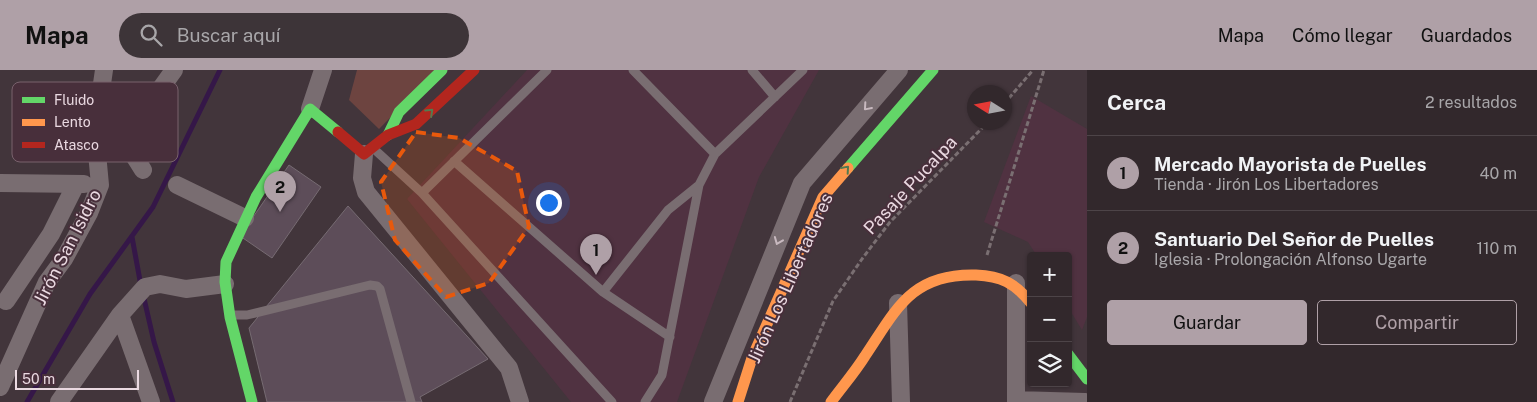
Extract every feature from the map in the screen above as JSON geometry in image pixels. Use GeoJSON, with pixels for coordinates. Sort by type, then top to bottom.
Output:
{"type":"FeatureCollection","features":[{"type":"Feature","properties":{"kind":"street"},"geometry":{"type":"LineString","coordinates":[[165,82],[174,70]]}},
{"type":"Feature","properties":{"kind":"street"},"geometry":{"type":"LineString","coordinates":[[252,402],[224,284],[225,264],[245,218],[280,153],[310,110],[323,70]]}},
{"type":"Feature","properties":{"kind":"street"},"geometry":{"type":"LineString","coordinates":[[388,135],[399,112],[442,70]]}},
{"type":"Feature","properties":{"kind":"street"},"geometry":{"type":"LineString","coordinates":[[474,70],[416,124],[388,135],[368,151],[362,178],[366,192],[509,368],[520,402]]}},
{"type":"Feature","properties":{"kind":"street","name":"Jirón Los Libertadores"},"geometry":{"type":"LineString","coordinates":[[713,402],[802,183],[899,70]]}},
{"type":"Feature","properties":{"kind":"street","name":"Jirón Los Libertadores"},"geometry":{"type":"LineString","coordinates":[[738,402],[752,358],[796,262],[823,197],[932,70]]}},
{"type":"Feature","properties":{"kind":"street"},"geometry":{"type":"LineString","coordinates":[[310,110],[368,151]]}},
{"type":"Feature","properties":{"kind":"street","name":"Jirón San Isidro"},"geometry":{"type":"LineString","coordinates":[[0,387],[47,282],[64,259],[89,213],[100,185],[98,162]]}},
{"type":"Feature","properties":{"kind":"street"},"geometry":{"type":"LineString","coordinates":[[138,162],[143,170]]}},
{"type":"Feature","properties":{"kind":"street"},"geometry":{"type":"LineString","coordinates":[[0,183],[100,185]]}},
{"type":"Feature","properties":{"kind":"street"},"geometry":{"type":"LineString","coordinates":[[3,301],[51,234],[76,184]]}},
{"type":"Feature","properties":{"kind":"street"},"geometry":{"type":"LineString","coordinates":[[177,185],[245,218]]}},
{"type":"Feature","properties":{"kind":"street"},"geometry":{"type":"LineString","coordinates":[[831,402],[898,304],[912,291],[931,282],[965,275],[981,275],[995,276],[1016,283],[1027,298]]}},
{"type":"Feature","properties":{"kind":"street"},"geometry":{"type":"LineString","coordinates":[[3,301],[47,282]]}},
{"type":"Feature","properties":{"kind":"street"},"geometry":{"type":"LineString","coordinates":[[1016,283],[1016,401],[1085,402]]}},
{"type":"Feature","properties":{"kind":"street"},"geometry":{"type":"LineString","coordinates":[[59,402],[120,315],[145,287],[160,284],[186,289],[224,284]]}},
{"type":"Feature","properties":{"kind":"street"},"geometry":{"type":"LineString","coordinates":[[898,304],[901,402]]}},
{"type":"Feature","properties":{"kind":"street"},"geometry":{"type":"LineString","coordinates":[[120,315],[152,402]]}},
{"type":"Feature","properties":{"kind":"street"},"geometry":{"type":"LineString","coordinates":[[1072,359],[1087,379]]}},
{"type":"Feature","properties":{"kind":"lane"},"geometry":{"type":"LineString","coordinates":[[422,193],[547,70]]}},
{"type":"Feature","properties":{"kind":"lane"},"geometry":{"type":"LineString","coordinates":[[633,70],[715,154]]}},
{"type":"Feature","properties":{"kind":"lane"},"geometry":{"type":"LineString","coordinates":[[752,70],[775,97]]}},
{"type":"Feature","properties":{"kind":"lane"},"geometry":{"type":"LineString","coordinates":[[646,402],[662,375],[699,185],[715,154],[803,70]]}},
{"type":"Feature","properties":{"kind":"lane"},"geometry":{"type":"LineString","coordinates":[[368,151],[422,193],[612,402]]}},
{"type":"Feature","properties":{"kind":"lane"},"geometry":{"type":"LineString","coordinates":[[454,161],[603,292],[670,337]]}},
{"type":"Feature","properties":{"kind":"lane"},"geometry":{"type":"LineString","coordinates":[[603,292],[668,210],[699,185]]}},
{"type":"Feature","properties":{"kind":"lane"},"geometry":{"type":"LineString","coordinates":[[231,314],[247,315],[370,285],[377,286],[380,289],[411,402]]}},
{"type":"Feature","properties":{"kind":"path"},"geometry":{"type":"LineString","coordinates":[[1012,95],[1033,70]]}},
{"type":"Feature","properties":{"kind":"path"},"geometry":{"type":"LineString","coordinates":[[981,275],[1044,70]]}},
{"type":"Feature","properties":{"kind":"path","name":"Pasaje Pucalpa"},"geometry":{"type":"LineString","coordinates":[[790,402],[833,301],[862,259],[890,222],[980,130]]}},
{"type":"Feature","properties":{"kind":"highlighted area"},"geometry":{"type":"Polygon","coordinates":[[[416,132],[459,138],[517,171],[529,227],[489,283],[446,297],[395,240],[381,182],[416,132]]]}},
{"type":"Feature","properties":{"kind":"shaded area"},"geometry":{"type":"Polygon","coordinates":[[[357,70],[437,70],[379,129],[349,100],[357,70]]]}},
{"type":"Feature","properties":{"kind":"shaded area"},"geometry":{"type":"Polygon","coordinates":[[[527,70],[819,70],[759,177],[677,402],[571,402],[407,199],[527,70]]]}},
{"type":"Feature","properties":{"kind":"shaded area"},"geometry":{"type":"Polygon","coordinates":[[[1031,96],[1087,129],[1087,317],[1082,330],[1072,314],[1072,252],[1034,252],[1028,242],[984,222],[1031,96]]]}},
{"type":"Feature","properties":{"kind":"building"},"geometry":{"type":"Polygon","coordinates":[[[289,165],[321,187],[272,258],[240,236],[289,165]]]}},
{"type":"Feature","properties":{"kind":"building"},"geometry":{"type":"Polygon","coordinates":[[[348,206],[488,359],[420,397],[422,402],[267,402],[249,328],[348,206]]]}},
{"type":"Feature","properties":{"kind":"waterway"},"geometry":{"type":"LineString","coordinates":[[178,156],[220,70]]}},
{"type":"Feature","properties":{"kind":"waterway"},"geometry":{"type":"LineString","coordinates":[[27,402],[90,294],[153,207],[175,162]]}},
{"type":"Feature","properties":{"kind":"waterway"},"geometry":{"type":"LineString","coordinates":[[132,237],[141,286]]}},
{"type":"Feature","properties":{"kind":"waterway"},"geometry":{"type":"LineString","coordinates":[[143,294],[154,342],[173,402]]}},
{"type":"Feature","properties":{"kind":"traffic: fast"},"geometry":{"type":"LineString","coordinates":[[388,135],[399,112],[442,70]]}},
{"type":"Feature","properties":{"kind":"traffic: fast"},"geometry":{"type":"LineString","coordinates":[[848,168],[933,70]]}},
{"type":"Feature","properties":{"kind":"traffic: fast"},"geometry":{"type":"LineString","coordinates":[[252,402],[230,317],[225,282],[226,262],[256,197],[310,109],[338,132]]}},
{"type":"Feature","properties":{"kind":"traffic: fast"},"geometry":{"type":"LineString","coordinates":[[1072,359],[1087,379]]}},
{"type":"Feature","properties":{"kind":"traffic: slow"},"geometry":{"type":"LineString","coordinates":[[738,402],[752,358],[823,197],[848,168]]}},
{"type":"Feature","properties":{"kind":"traffic: slow"},"geometry":{"type":"LineString","coordinates":[[831,402],[857,368],[886,324],[908,298],[920,288],[936,280],[954,276],[976,275],[993,277],[1007,282],[1019,290],[1027,299]]}},
{"type":"Feature","properties":{"kind":"traffic: jam"},"geometry":{"type":"LineString","coordinates":[[338,132],[364,154],[388,135],[416,124],[474,70]]}},
{"type":"Feature","properties":{"kind":"place","name":"Santuario Del Señor de Puelles"},"geometry":{"type":"Point","coordinates":[280,212]}},
{"type":"Feature","properties":{"kind":"place","name":"Mercado Mayorista de Puelles"},"geometry":{"type":"Point","coordinates":[596,275]}}]}
